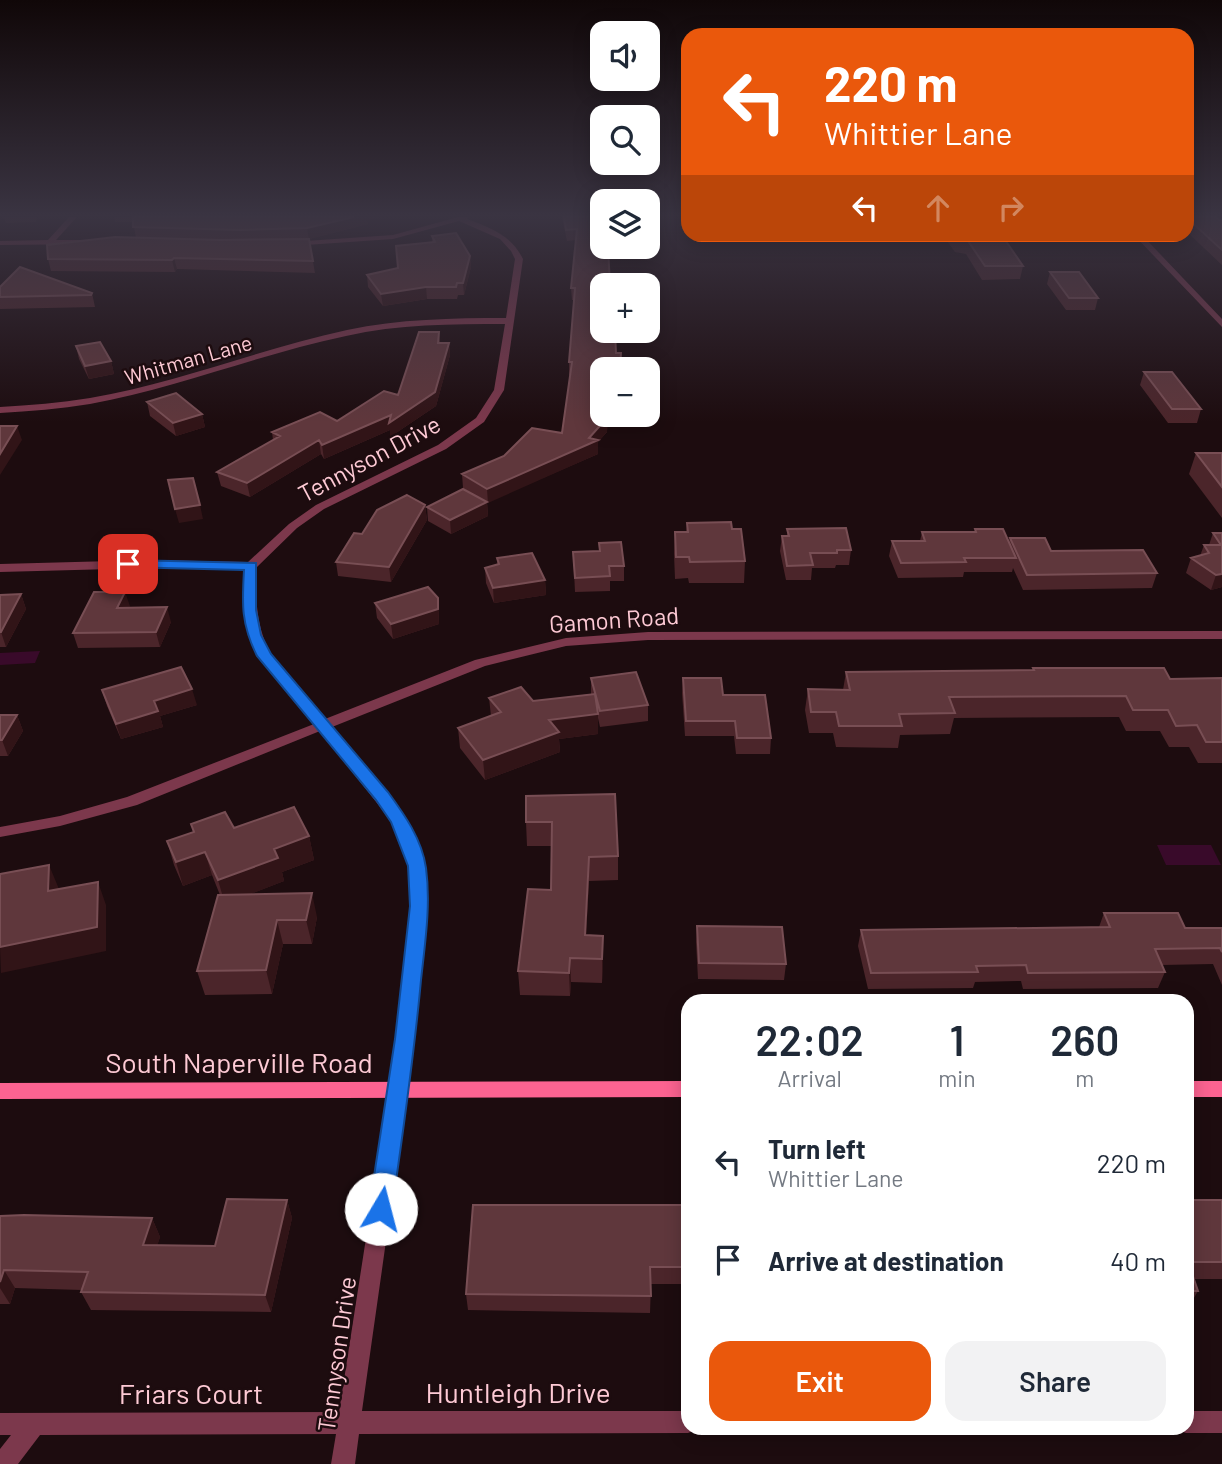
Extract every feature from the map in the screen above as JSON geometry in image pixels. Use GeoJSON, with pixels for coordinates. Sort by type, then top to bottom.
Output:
{"type":"FeatureCollection","features":[{"type":"Feature","properties":{"kind":"main road","name":"South Naperville Road"},"geometry":{"type":"LineString","coordinates":[[0,1091],[681,1089]]}},
{"type":"Feature","properties":{"kind":"main road"},"geometry":{"type":"LineString","coordinates":[[1194,1089],[1222,1089]]}},
{"type":"Feature","properties":{"kind":"street","name":"Tennyson Drive"},"geometry":{"type":"LineString","coordinates":[[343,1464],[398,1090],[419,906],[417,866],[399,820],[265,656],[254,635],[249,610],[251,566],[293,526],[320,507],[442,447],[480,420],[499,390],[515,285]]}},
{"type":"Feature","properties":{"kind":"street"},"geometry":{"type":"LineString","coordinates":[[1185,285],[1222,324]]}},
{"type":"Feature","properties":{"kind":"street","name":"Whitman Lane"},"geometry":{"type":"LineString","coordinates":[[0,410],[64,407],[121,397],[346,332],[413,323],[509,321]]}},
{"type":"Feature","properties":{"kind":"street"},"geometry":{"type":"LineString","coordinates":[[0,568],[137,564],[251,566]]}},
{"type":"Feature","properties":{"kind":"street","name":"Gamon Road"},"geometry":{"type":"LineString","coordinates":[[0,832],[60,821],[132,801],[480,663],[541,647],[592,639],[662,636],[1222,635]]}},
{"type":"Feature","properties":{"kind":"street","name":"Huntleigh Drive"},"geometry":{"type":"LineString","coordinates":[[349,1422],[681,1422]]}},
{"type":"Feature","properties":{"kind":"street","name":"Friars Court"},"geometry":{"type":"LineString","coordinates":[[0,1424],[349,1422]]}},
{"type":"Feature","properties":{"kind":"street"},"geometry":{"type":"LineString","coordinates":[[1194,1422],[1222,1422]]}},
{"type":"Feature","properties":{"kind":"street"},"geometry":{"type":"LineString","coordinates":[[3,1464],[34,1424]]}},
{"type":"Feature","properties":{"kind":"shaded area"},"geometry":{"type":"Polygon","coordinates":[[[40,651],[35,663],[0,665],[0,653],[40,651]]]}},
{"type":"Feature","properties":{"kind":"shaded area"},"geometry":{"type":"Polygon","coordinates":[[[1157,845],[1211,845],[1221,865],[1166,865],[1157,845]]]}},
{"type":"Feature","properties":{"kind":"building"},"geometry":{"type":"Polygon","coordinates":[[[71,285],[92,293],[0,297],[0,287],[71,285]]]}},
{"type":"Feature","properties":{"kind":"building"},"geometry":{"type":"Polygon","coordinates":[[[375,285],[456,285],[426,287],[381,294],[375,285]]]}},
{"type":"Feature","properties":{"kind":"building"},"geometry":{"type":"Polygon","coordinates":[[[571,285],[590,285],[590,343],[616,343],[616,353],[621,353],[621,357],[590,357],[590,427],[599,427],[589,438],[598,440],[487,489],[462,474],[504,456],[532,428],[562,433],[572,362],[569,362],[575,288],[571,288],[571,285]]]}},
{"type":"Feature","properties":{"kind":"building"},"geometry":{"type":"Polygon","coordinates":[[[1060,285],[1089,285],[1098,298],[1069,298],[1060,285]]]}},
{"type":"Feature","properties":{"kind":"building"},"geometry":{"type":"Polygon","coordinates":[[[419,332],[439,332],[438,343],[449,343],[435,392],[389,423],[391,415],[322,445],[319,440],[247,483],[217,472],[280,436],[272,432],[320,412],[337,421],[384,391],[398,395],[419,332]]]}},
{"type":"Feature","properties":{"kind":"building"},"geometry":{"type":"Polygon","coordinates":[[[100,342],[111,361],[85,366],[76,346],[100,342]]]}},
{"type":"Feature","properties":{"kind":"building"},"geometry":{"type":"Polygon","coordinates":[[[1144,372],[1172,372],[1201,409],[1172,409],[1144,372]]]}},
{"type":"Feature","properties":{"kind":"building"},"geometry":{"type":"Polygon","coordinates":[[[176,393],[202,414],[173,423],[147,402],[176,393]]]}},
{"type":"Feature","properties":{"kind":"building"},"geometry":{"type":"Polygon","coordinates":[[[0,426],[17,426],[0,454],[0,426]]]}},
{"type":"Feature","properties":{"kind":"building"},"geometry":{"type":"Polygon","coordinates":[[[1196,453],[1222,453],[1222,487],[1196,453]]]}},
{"type":"Feature","properties":{"kind":"building"},"geometry":{"type":"Polygon","coordinates":[[[193,478],[200,505],[175,509],[168,480],[193,478]]]}},
{"type":"Feature","properties":{"kind":"building"},"geometry":{"type":"Polygon","coordinates":[[[463,489],[487,502],[450,520],[427,507],[463,489]]]}},
{"type":"Feature","properties":{"kind":"building"},"geometry":{"type":"Polygon","coordinates":[[[407,495],[425,505],[389,567],[336,562],[354,533],[362,534],[377,510],[407,495]]]}},
{"type":"Feature","properties":{"kind":"building"},"geometry":{"type":"Polygon","coordinates":[[[731,522],[732,529],[741,529],[745,561],[690,562],[689,557],[676,557],[675,532],[688,532],[687,523],[731,522]]]}},
{"type":"Feature","properties":{"kind":"building"},"geometry":{"type":"Polygon","coordinates":[[[846,528],[851,550],[810,553],[813,565],[787,566],[782,536],[789,536],[787,529],[846,528]]]}},
{"type":"Feature","properties":{"kind":"building"},"geometry":{"type":"Polygon","coordinates":[[[975,529],[1003,529],[1016,558],[964,558],[966,562],[901,563],[892,541],[925,541],[922,532],[976,532],[975,529]]]}},
{"type":"Feature","properties":{"kind":"building"},"geometry":{"type":"Polygon","coordinates":[[[1213,533],[1222,533],[1222,574],[1216,575],[1191,558],[1209,553],[1204,545],[1221,545],[1213,533]]]}},
{"type":"Feature","properties":{"kind":"building"},"geometry":{"type":"Polygon","coordinates":[[[1010,538],[1045,538],[1051,551],[1143,550],[1157,573],[1027,575],[1010,538]]]}},
{"type":"Feature","properties":{"kind":"building"},"geometry":{"type":"Polygon","coordinates":[[[621,542],[624,566],[609,566],[610,576],[575,578],[573,552],[600,551],[599,543],[621,542]]]}},
{"type":"Feature","properties":{"kind":"building"},"geometry":{"type":"Polygon","coordinates":[[[532,553],[545,580],[493,588],[485,568],[499,564],[497,558],[532,553]]]}},
{"type":"Feature","properties":{"kind":"building"},"geometry":{"type":"Polygon","coordinates":[[[428,587],[438,598],[438,609],[391,624],[375,603],[428,587]]]}},
{"type":"Feature","properties":{"kind":"building"},"geometry":{"type":"Polygon","coordinates":[[[94,592],[125,592],[117,608],[167,607],[156,632],[73,633],[94,592]]]}},
{"type":"Feature","properties":{"kind":"building"},"geometry":{"type":"Polygon","coordinates":[[[21,594],[1,632],[0,632],[0,595],[21,594]]]}},
{"type":"Feature","properties":{"kind":"building"},"geometry":{"type":"Polygon","coordinates":[[[181,667],[192,689],[154,701],[158,711],[116,724],[102,690],[181,667]]]}},
{"type":"Feature","properties":{"kind":"building"},"geometry":{"type":"Polygon","coordinates":[[[1033,668],[1164,668],[1170,679],[1222,678],[1222,742],[1206,742],[1197,725],[1176,726],[1168,710],[1133,710],[1126,696],[949,697],[955,713],[899,714],[902,726],[839,726],[836,712],[811,712],[808,689],[850,690],[846,672],[1034,670],[1033,668]]]}},
{"type":"Feature","properties":{"kind":"building"},"geometry":{"type":"Polygon","coordinates":[[[636,672],[648,705],[600,711],[591,678],[636,672]]]}},
{"type":"Feature","properties":{"kind":"building"},"geometry":{"type":"Polygon","coordinates":[[[683,678],[721,678],[723,695],[765,695],[771,738],[737,738],[735,721],[686,721],[683,678]]]}},
{"type":"Feature","properties":{"kind":"building"},"geometry":{"type":"Polygon","coordinates":[[[521,687],[533,701],[595,694],[598,714],[549,720],[559,732],[483,760],[458,728],[501,712],[489,698],[521,687]]]}},
{"type":"Feature","properties":{"kind":"building"},"geometry":{"type":"Polygon","coordinates":[[[0,715],[17,715],[2,740],[0,740],[0,715]]]}},
{"type":"Feature","properties":{"kind":"building"},"geometry":{"type":"Polygon","coordinates":[[[615,794],[618,856],[589,857],[585,935],[603,936],[602,959],[570,958],[569,973],[518,971],[528,889],[551,890],[552,822],[526,822],[526,796],[615,794]]]}},
{"type":"Feature","properties":{"kind":"building"},"geometry":{"type":"Polygon","coordinates":[[[294,807],[309,836],[274,849],[278,858],[218,880],[205,852],[176,862],[167,841],[194,832],[191,824],[225,812],[234,828],[294,807]]]}},
{"type":"Feature","properties":{"kind":"building"},"geometry":{"type":"Polygon","coordinates":[[[49,865],[48,891],[98,882],[97,927],[0,947],[0,874],[49,865]]]}},
{"type":"Feature","properties":{"kind":"building"},"geometry":{"type":"Polygon","coordinates":[[[312,893],[306,920],[277,920],[266,970],[197,971],[218,895],[312,893]]]}},
{"type":"Feature","properties":{"kind":"building"},"geometry":{"type":"Polygon","coordinates":[[[1104,913],[1178,913],[1185,928],[1222,928],[1222,952],[1220,948],[1155,949],[1165,972],[1028,973],[1026,965],[976,966],[978,972],[871,973],[861,930],[1110,927],[1104,913]]]}},
{"type":"Feature","properties":{"kind":"building"},"geometry":{"type":"Polygon","coordinates":[[[697,926],[782,927],[786,964],[699,963],[697,926]]]}},
{"type":"Feature","properties":{"kind":"building"},"geometry":{"type":"Polygon","coordinates":[[[227,1199],[287,1200],[265,1295],[81,1292],[88,1272],[4,1270],[0,1282],[0,1216],[152,1218],[143,1245],[215,1246],[227,1199]]]}},
{"type":"Feature","properties":{"kind":"building"},"geometry":{"type":"Polygon","coordinates":[[[1194,1200],[1222,1200],[1222,1262],[1194,1262],[1194,1200]]]}},
{"type":"Feature","properties":{"kind":"building"},"geometry":{"type":"Polygon","coordinates":[[[473,1205],[681,1205],[681,1267],[650,1267],[651,1296],[466,1294],[473,1205]]]}},
{"type":"Feature","properties":{"kind":"route"},"geometry":{"type":"LineString","coordinates":[[128,564],[251,566],[249,610],[254,635],[265,656],[382,796],[399,820],[410,844],[417,866],[419,906],[405,1039],[381,1209]]}}]}
